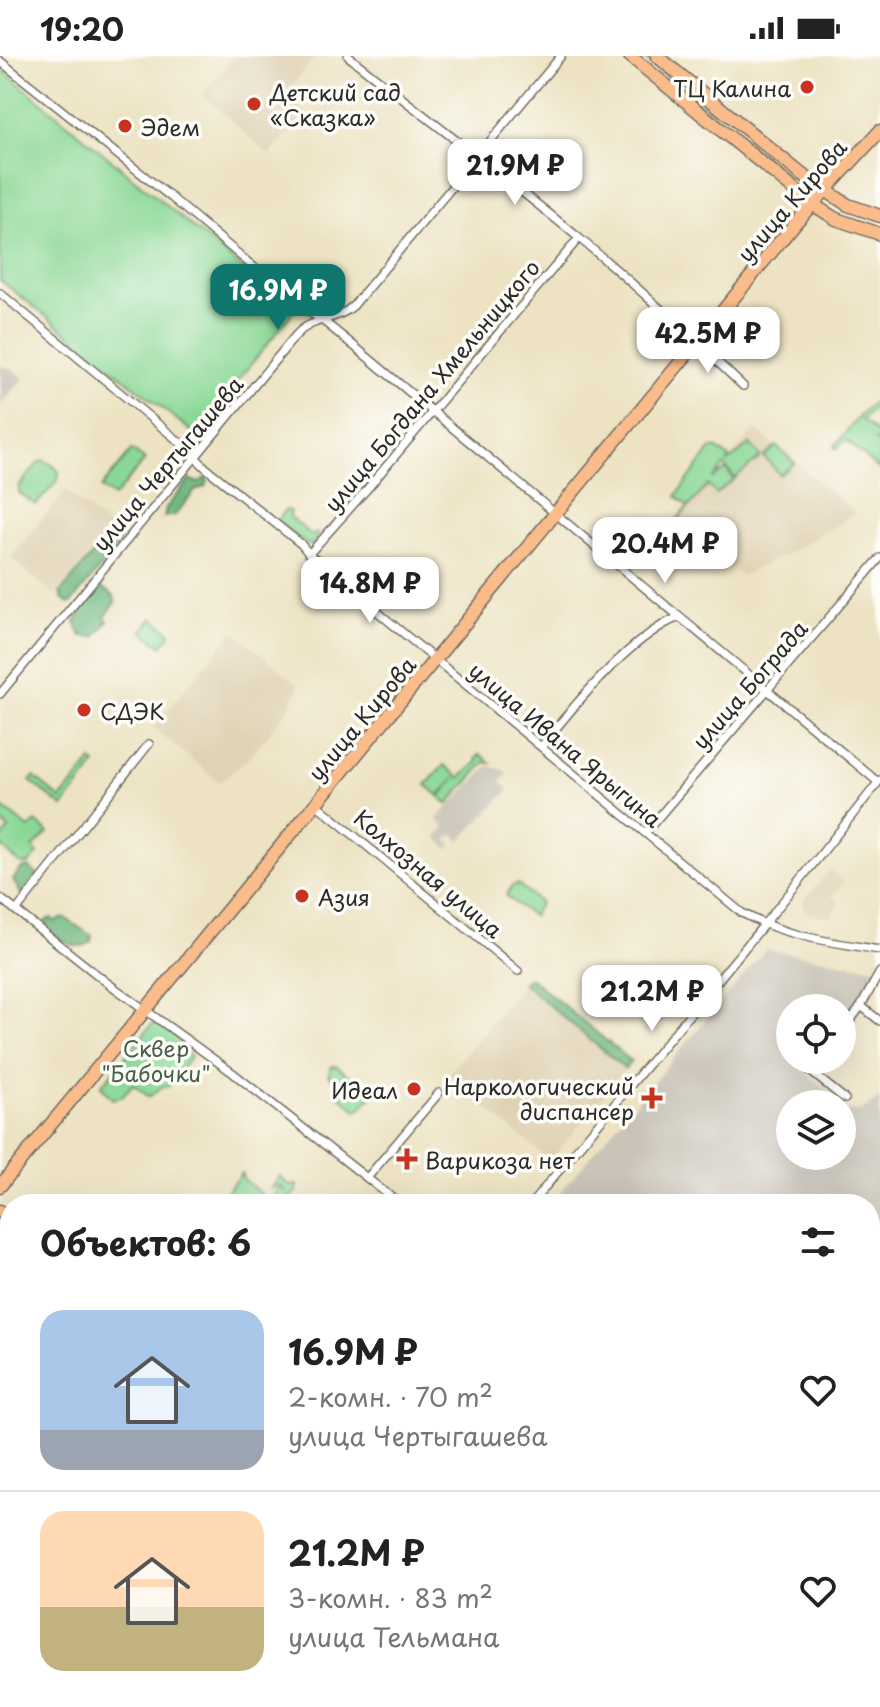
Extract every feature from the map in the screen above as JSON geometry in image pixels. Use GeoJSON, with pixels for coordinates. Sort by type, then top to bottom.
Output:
{"type":"FeatureCollection","features":[{"type":"Feature","properties":{"kind":"main road"},"geometry":{"type":"LineString","coordinates":[[630,56],[812,204],[844,223],[880,234]]}},
{"type":"Feature","properties":{"kind":"main road"},"geometry":{"type":"LineString","coordinates":[[657,56],[824,190],[848,205],[880,216]]}},
{"type":"Feature","properties":{"kind":"main road","name":"улица Кирова"},"geometry":{"type":"LineString","coordinates":[[0,1186],[812,204],[880,131]]}},
{"type":"Feature","properties":{"kind":"street"},"geometry":{"type":"LineString","coordinates":[[348,56],[579,238],[743,386]]}},
{"type":"Feature","properties":{"kind":"street","name":"улица Чертыгашева"},"geometry":{"type":"LineString","coordinates":[[0,694],[301,329],[308,323],[344,314],[353,306],[561,56]]}},
{"type":"Feature","properties":{"kind":"street"},"geometry":{"type":"LineString","coordinates":[[0,61],[172,198],[301,307],[322,320],[879,781],[787,899],[539,1194]]}},
{"type":"Feature","properties":{"kind":"street","name":"улица Богдана Хмельницкого"},"geometry":{"type":"LineString","coordinates":[[309,554],[579,238]]}},
{"type":"Feature","properties":{"kind":"street","name":"улица Ивана Ярыгина"},"geometry":{"type":"LineString","coordinates":[[0,293],[742,913],[763,925],[798,937],[880,950]]}},
{"type":"Feature","properties":{"kind":"street","name":"улица Бограда"},"geometry":{"type":"LineString","coordinates":[[645,833],[880,558]]}},
{"type":"Feature","properties":{"kind":"street"},"geometry":{"type":"LineString","coordinates":[[542,746],[589,690],[630,650],[667,622],[679,617]]}},
{"type":"Feature","properties":{"kind":"street"},"geometry":{"type":"LineString","coordinates":[[16,911],[149,744]]}},
{"type":"Feature","properties":{"kind":"street","name":"Колхозная улица"},"geometry":{"type":"LineString","coordinates":[[316,804],[518,971]]}},
{"type":"Feature","properties":{"kind":"street"},"geometry":{"type":"LineString","coordinates":[[0,898],[233,1073],[387,1194]]}},
{"type":"Feature","properties":{"kind":"street"},"geometry":{"type":"LineString","coordinates":[[856,1013],[880,972]]}},
{"type":"Feature","properties":{"kind":"street"},"geometry":{"type":"LineString","coordinates":[[861,1006],[880,1021]]}},
{"type":"Feature","properties":{"kind":"street"},"geometry":{"type":"LineString","coordinates":[[814,1074],[834,1090]]}},
{"type":"Feature","properties":{"kind":"street"},"geometry":{"type":"LineString","coordinates":[[367,1178],[439,1093]]}},
{"type":"Feature","properties":{"kind":"shaded area","name":"Детский сад «Сказка»"},"geometry":{"type":"Polygon","coordinates":[[[235,56],[316,56],[285,94],[307,114],[269,155],[202,94],[235,56]]]}},
{"type":"Feature","properties":{"kind":"shaded area"},"geometry":{"type":"Polygon","coordinates":[[[0,366],[13,369],[24,378],[0,406],[0,366]]]}},
{"type":"Feature","properties":{"kind":"shaded area"},"geometry":{"type":"Polygon","coordinates":[[[755,429],[856,513],[789,553],[741,576],[677,522],[755,429]]]}},
{"type":"Feature","properties":{"kind":"shaded area"},"geometry":{"type":"Polygon","coordinates":[[[66,490],[111,528],[55,595],[10,558],[66,490]]]}},
{"type":"Feature","properties":{"kind":"shaded area"},"geometry":{"type":"Polygon","coordinates":[[[233,631],[299,685],[290,707],[249,758],[219,782],[153,728],[233,631]]]}},
{"type":"Feature","properties":{"kind":"shaded area"},"geometry":{"type":"Polygon","coordinates":[[[488,766],[508,774],[501,781],[509,790],[460,841],[453,834],[447,839],[453,845],[448,849],[436,837],[445,827],[437,819],[488,766]]]}},
{"type":"Feature","properties":{"kind":"shaded area"},"geometry":{"type":"Polygon","coordinates":[[[830,870],[844,881],[832,896],[840,902],[829,917],[805,913],[803,901],[830,870]]]}},
{"type":"Feature","properties":{"kind":"shaded area"},"geometry":{"type":"Polygon","coordinates":[[[766,949],[880,969],[856,1002],[856,994],[776,994],[776,1074],[806,1074],[826,1090],[776,1090],[776,1170],[856,1170],[856,1111],[861,1111],[880,1097],[880,1194],[559,1194],[766,949]]]}},
{"type":"Feature","properties":{"kind":"shaded area"},"geometry":{"type":"Polygon","coordinates":[[[529,977],[631,1061],[550,1161],[447,1076],[529,977]]]}},
{"type":"Feature","properties":{"kind":"green space"},"geometry":{"type":"Polygon","coordinates":[[[641,56],[645,56],[803,188],[641,56]]]}},
{"type":"Feature","properties":{"kind":"green space"},"geometry":{"type":"Polygon","coordinates":[[[0,68],[294,311],[195,434],[0,280],[0,68]]]}},
{"type":"Feature","properties":{"kind":"green space"},"geometry":{"type":"Polygon","coordinates":[[[875,401],[880,403],[880,409],[876,406],[862,420],[880,436],[880,441],[874,440],[880,442],[880,470],[846,440],[837,449],[834,447],[875,401]]]}},
{"type":"Feature","properties":{"kind":"green space"},"geometry":{"type":"Polygon","coordinates":[[[750,444],[761,457],[735,478],[724,465],[713,479],[726,469],[734,480],[716,494],[708,485],[667,532],[688,506],[676,496],[711,449],[716,448],[729,458],[728,462],[750,444]]]}},
{"type":"Feature","properties":{"kind":"green space"},"geometry":{"type":"Polygon","coordinates":[[[776,446],[795,463],[780,475],[764,457],[776,446]]]}},
{"type":"Feature","properties":{"kind":"green space"},"geometry":{"type":"Polygon","coordinates":[[[132,450],[145,460],[114,497],[101,488],[132,450]]]}},
{"type":"Feature","properties":{"kind":"green space"},"geometry":{"type":"Polygon","coordinates":[[[44,460],[59,472],[58,480],[36,505],[19,493],[19,487],[44,460]]]}},
{"type":"Feature","properties":{"kind":"green space"},"geometry":{"type":"Polygon","coordinates":[[[205,478],[208,481],[206,486],[195,491],[175,515],[164,517],[166,508],[190,479],[198,483],[205,478]]]}},
{"type":"Feature","properties":{"kind":"green space"},"geometry":{"type":"Polygon","coordinates":[[[285,510],[290,511],[290,517],[312,536],[316,533],[319,535],[312,545],[306,544],[277,522],[285,510]]]}},
{"type":"Feature","properties":{"kind":"green space"},"geometry":{"type":"Polygon","coordinates":[[[112,531],[121,539],[113,553],[70,604],[63,600],[60,593],[112,531]]]}},
{"type":"Feature","properties":{"kind":"green space"},"geometry":{"type":"Polygon","coordinates":[[[102,588],[114,596],[115,603],[105,617],[108,621],[95,637],[81,636],[75,622],[83,607],[102,588]]]}},
{"type":"Feature","properties":{"kind":"green space"},"geometry":{"type":"Polygon","coordinates":[[[153,618],[171,633],[162,646],[142,631],[153,618]]]}},
{"type":"Feature","properties":{"kind":"green space"},"geometry":{"type":"Polygon","coordinates":[[[480,754],[490,763],[485,762],[448,804],[440,797],[455,778],[439,796],[426,785],[444,765],[460,778],[478,761],[476,759],[480,754]]]}},
{"type":"Feature","properties":{"kind":"green space"},"geometry":{"type":"Polygon","coordinates":[[[92,761],[96,764],[63,807],[30,781],[34,777],[61,799],[92,761]]]}},
{"type":"Feature","properties":{"kind":"green space"},"geometry":{"type":"Polygon","coordinates":[[[3,808],[29,828],[36,822],[48,832],[33,848],[38,854],[29,864],[20,864],[0,845],[9,829],[0,822],[3,808]]]}},
{"type":"Feature","properties":{"kind":"green space"},"geometry":{"type":"Polygon","coordinates":[[[29,867],[39,876],[37,883],[22,895],[13,880],[21,869],[29,867]]]}},
{"type":"Feature","properties":{"kind":"green space"},"geometry":{"type":"Polygon","coordinates":[[[518,884],[540,903],[532,916],[506,896],[513,885],[518,884]]]}},
{"type":"Feature","properties":{"kind":"green space"},"geometry":{"type":"Polygon","coordinates":[[[51,918],[54,921],[65,918],[92,936],[91,942],[79,946],[67,943],[46,927],[45,921],[51,918]]]}},
{"type":"Feature","properties":{"kind":"green space"},"geometry":{"type":"Polygon","coordinates":[[[529,977],[631,1061],[625,1069],[523,983],[529,977]]]}},
{"type":"Feature","properties":{"kind":"green space","name":"Сквер \"Бабочки\""},"geometry":{"type":"Polygon","coordinates":[[[152,1024],[159,1024],[185,1043],[180,1048],[191,1056],[168,1087],[163,1086],[149,1097],[133,1084],[121,1097],[112,1099],[101,1086],[152,1024]]]}},
{"type":"Feature","properties":{"kind":"green space"},"geometry":{"type":"Polygon","coordinates":[[[332,1066],[376,1091],[358,1111],[337,1094],[337,1081],[328,1075],[332,1066]]]}},
{"type":"Feature","properties":{"kind":"green space"},"geometry":{"type":"Polygon","coordinates":[[[242,1173],[243,1179],[261,1194],[232,1194],[227,1190],[242,1173]]]}},
{"type":"Feature","properties":{"kind":"green space"},"geometry":{"type":"Polygon","coordinates":[[[280,1176],[290,1186],[297,1185],[297,1191],[294,1194],[275,1194],[278,1188],[287,1191],[279,1185],[271,1188],[280,1176]]]}},
{"type":"Feature","properties":{"kind":"place","name":"ТЦ Калина"},"geometry":{"type":"Point","coordinates":[807,87]}},
{"type":"Feature","properties":{"kind":"place","name":"Детский сад «Сказка»"},"geometry":{"type":"Point","coordinates":[254,104]}},
{"type":"Feature","properties":{"kind":"place","name":"Эдем"},"geometry":{"type":"Point","coordinates":[125,126]}},
{"type":"Feature","properties":{"kind":"place","name":"СДЭК"},"geometry":{"type":"Point","coordinates":[84,710]}},
{"type":"Feature","properties":{"kind":"place","name":"Азия"},"geometry":{"type":"Point","coordinates":[302,896]}},
{"type":"Feature","properties":{"kind":"place","name":"Идеал"},"geometry":{"type":"Point","coordinates":[414,1089]}},
{"type":"Feature","properties":{"kind":"place","name":"Наркологический диспансер"},"geometry":{"type":"Point","coordinates":[652,1098]}},
{"type":"Feature","properties":{"kind":"place","name":"Варикоза нет"},"geometry":{"type":"Point","coordinates":[407,1159]}}]}
